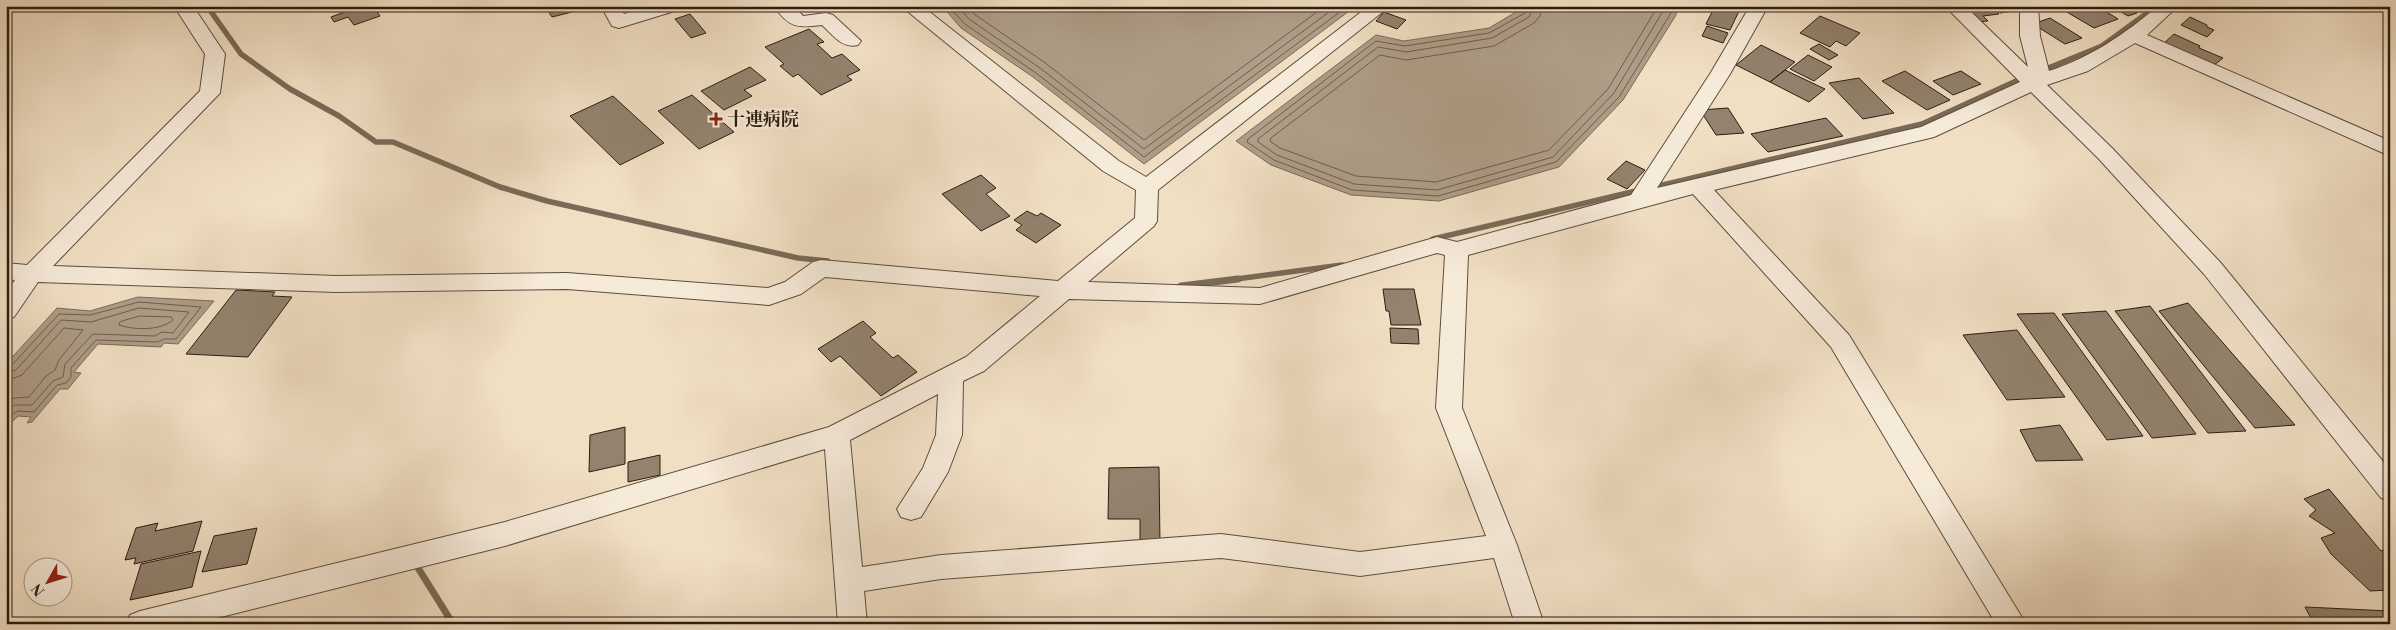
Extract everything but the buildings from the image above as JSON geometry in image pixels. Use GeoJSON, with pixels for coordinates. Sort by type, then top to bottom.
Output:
{"type":"FeatureCollection","features":[{"type":"Feature","properties":{"kind":"street"},"geometry":{"type":"LineString","coordinates":[[6,311],[32,274],[210,93],[215,54],[205,36],[183,6]]}},
{"type":"Feature","properties":{"kind":"street"},"geometry":{"type":"LineString","coordinates":[[610,6],[619,22],[671,6]]}},
{"type":"Feature","properties":{"kind":"street"},"geometry":{"type":"LineString","coordinates":[[783,6],[799,22],[826,19],[851,41]]}},
{"type":"Feature","properties":{"kind":"street"},"geometry":{"type":"LineString","coordinates":[[910,6],[1111,166],[1146,187]]}},
{"type":"Feature","properties":{"kind":"street"},"geometry":{"type":"LineString","coordinates":[[1146,187],[1381,6]]}},
{"type":"Feature","properties":{"kind":"street"},"geometry":{"type":"LineString","coordinates":[[1639,200],[1720,74],[1759,6]]}},
{"type":"Feature","properties":{"kind":"street"},"geometry":{"type":"LineString","coordinates":[[1954,6],[2038,82],[2212,268],[2390,490]]}},
{"type":"Feature","properties":{"kind":"street"},"geometry":{"type":"LineString","coordinates":[[2029,6],[2030,36],[2038,82]]}},
{"type":"Feature","properties":{"kind":"street"},"geometry":{"type":"LineString","coordinates":[[6,271],[32,274],[336,284],[567,281],[768,297],[793,288],[820,268],[1061,290],[1260,296],[1437,245],[1457,250],[1639,200],[1927,132],[2038,82],[2081,67],[2134,36],[2169,6]]}},
{"type":"Feature","properties":{"kind":"street"},"geometry":{"type":"LineString","coordinates":[[2134,36],[2390,149]]}},
{"type":"Feature","properties":{"kind":"street"},"geometry":{"type":"LineString","coordinates":[[1698,186],[1840,341],[2012,624]]}},
{"type":"Feature","properties":{"kind":"street"},"geometry":{"type":"LineString","coordinates":[[140,624],[505,534],[837,435],[975,364],[1061,290],[1146,221],[1146,187]]}},
{"type":"Feature","properties":{"kind":"street"},"geometry":{"type":"LineString","coordinates":[[1457,250],[1449,408],[1503,546],[1530,624]]}},
{"type":"Feature","properties":{"kind":"street"},"geometry":{"type":"LineString","coordinates":[[911,509],[935,472],[950,436],[951,376]]}},
{"type":"Feature","properties":{"kind":"street"},"geometry":{"type":"LineString","coordinates":[[837,435],[853,624]]}},
{"type":"Feature","properties":{"kind":"street"},"geometry":{"type":"LineString","coordinates":[[849,581],[941,567],[1221,546],[1360,564],[1503,546]]}},
{"type":"Feature","properties":{"kind":"water"},"geometry":{"type":"Polygon","coordinates":[[[942,6],[1356,6],[1144,164],[1033,77],[961,28],[942,6]]]}},
{"type":"Feature","properties":{"kind":"water"},"geometry":{"type":"Polygon","coordinates":[[[1526,6],[1678,6],[1676,15],[1623,100],[1559,167],[1439,201],[1351,195],[1271,165],[1236,141],[1376,35],[1404,41],[1489,28],[1526,6]]]}},
{"type":"Feature","properties":{"kind":"water"},"geometry":{"type":"Polygon","coordinates":[[[138,297],[214,301],[178,344],[164,343],[161,347],[98,344],[74,372],[81,373],[68,389],[60,389],[32,422],[27,423],[31,417],[18,416],[12,422],[6,422],[6,364],[57,308],[90,311],[138,297]]]}},
{"type":"Feature","properties":{"kind":"waterway"},"geometry":{"type":"LineString","coordinates":[[207,6],[241,54],[290,89],[339,116],[376,142],[393,142],[500,187],[547,201],[798,258],[828,261]]}},
{"type":"Feature","properties":{"kind":"waterway"},"geometry":{"type":"LineString","coordinates":[[2041,71],[2102,46],[2157,6]]}},
{"type":"Feature","properties":{"kind":"waterway"},"geometry":{"type":"LineString","coordinates":[[1650,188],[1922,124],[2025,77]]}},
{"type":"Feature","properties":{"kind":"waterway"},"geometry":{"type":"LineString","coordinates":[[1433,239],[1640,190]]}},
{"type":"Feature","properties":{"kind":"waterway"},"geometry":{"type":"LineString","coordinates":[[1229,280],[1342,265]]}},
{"type":"Feature","properties":{"kind":"waterway"},"geometry":{"type":"LineString","coordinates":[[1181,286],[1238,279]]}},
{"type":"Feature","properties":{"kind":"waterway"},"geometry":{"type":"LineString","coordinates":[[415,563],[453,624]]}},
{"type":"Feature","properties":{"kind":"place","name":"十連病院"},"geometry":{"type":"Point","coordinates":[716,119]}}]}
